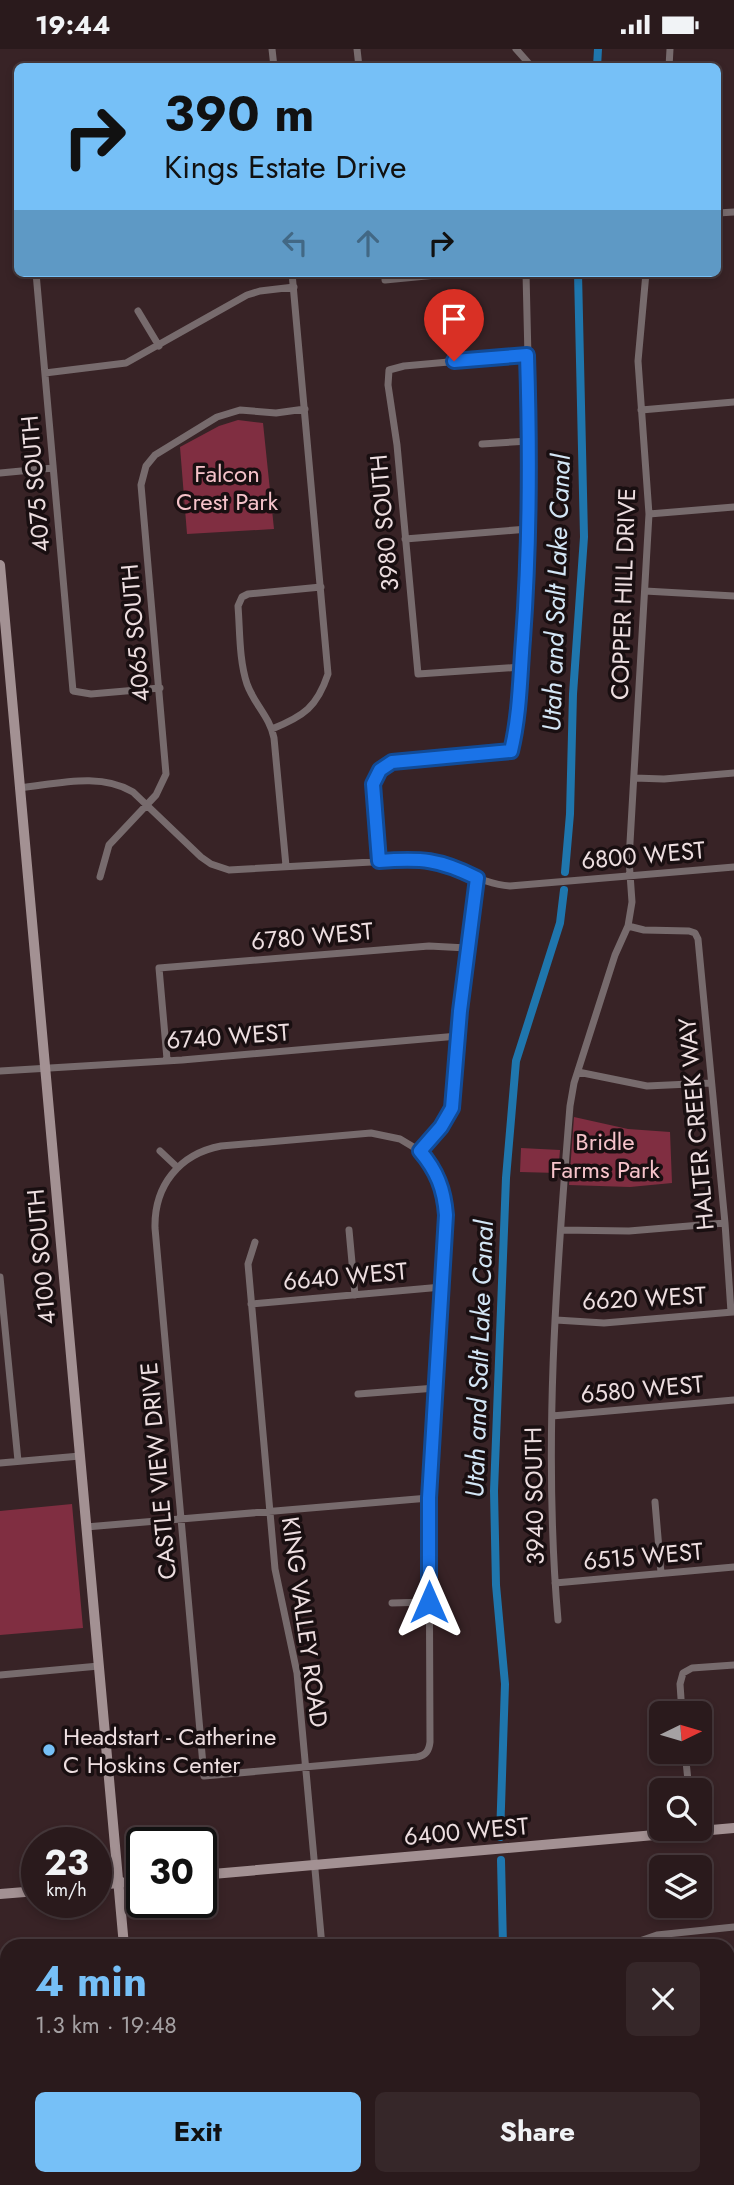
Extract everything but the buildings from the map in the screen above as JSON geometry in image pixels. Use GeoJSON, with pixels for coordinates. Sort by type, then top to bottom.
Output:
{"type":"FeatureCollection","features":[{"type":"Feature","properties":{"kind":"main road","name":"4100 SOUTH"},"geometry":{"type":"LineString","coordinates":[[0,565],[123,1939]]}},
{"type":"Feature","properties":{"kind":"main road","name":"6400 WEST"},"geometry":{"type":"LineString","coordinates":[[712,1829],[734,1828]]}},
{"type":"Feature","properties":{"kind":"main road","name":"6400 WEST"},"geometry":{"type":"LineString","coordinates":[[217,1874],[649,1834]]}},
{"type":"Feature","properties":{"kind":"main road"},"geometry":{"type":"LineString","coordinates":[[112,1884],[126,1882]]}},
{"type":"Feature","properties":{"kind":"main road"},"geometry":{"type":"LineString","coordinates":[[0,1894],[21,1892]]}},
{"type":"Feature","properties":{"kind":"street"},"geometry":{"type":"LineString","coordinates":[[516,49],[529,63]]}},
{"type":"Feature","properties":{"kind":"street","name":"4075 SOUTH"},"geometry":{"type":"LineString","coordinates":[[36,277],[73,691],[91,694],[160,688]]}},
{"type":"Feature","properties":{"kind":"street"},"geometry":{"type":"LineString","coordinates":[[272,729],[303,715],[322,691],[328,674],[293,277]]}},
{"type":"Feature","properties":{"kind":"street"},"geometry":{"type":"LineString","coordinates":[[385,279],[409,277]]}},
{"type":"Feature","properties":{"kind":"street"},"geometry":{"type":"LineString","coordinates":[[379,861],[373,784],[380,770],[392,762],[511,751],[516,731],[521,667],[528,529],[526,277]]}},
{"type":"Feature","properties":{"kind":"street","name":"COPPER HILL DRIVE"},"geometry":{"type":"LineString","coordinates":[[578,1072],[632,909],[630,875],[634,778],[649,514],[638,362],[646,277]]}},
{"type":"Feature","properties":{"kind":"street"},"geometry":{"type":"LineString","coordinates":[[45,373],[118,366],[134,360],[247,295],[294,287]]}},
{"type":"Feature","properties":{"kind":"street"},"geometry":{"type":"LineString","coordinates":[[138,311],[159,346]]}},
{"type":"Feature","properties":{"kind":"street","name":"3980 SOUTH"},"geometry":{"type":"LineString","coordinates":[[521,667],[418,674],[397,445],[388,385],[389,370],[404,366],[527,355]]}},
{"type":"Feature","properties":{"kind":"street"},"geometry":{"type":"LineString","coordinates":[[641,410],[734,402]]}},
{"type":"Feature","properties":{"kind":"street","name":"4065 SOUTH"},"geometry":{"type":"LineString","coordinates":[[100,877],[109,845],[162,786],[166,774],[141,485],[146,466],[155,455],[229,412],[305,409]]}},
{"type":"Feature","properties":{"kind":"street"},"geometry":{"type":"LineString","coordinates":[[482,444],[529,441]]}},
{"type":"Feature","properties":{"kind":"street"},"geometry":{"type":"LineString","coordinates":[[0,473],[53,468]]}},
{"type":"Feature","properties":{"kind":"street"},"geometry":{"type":"LineString","coordinates":[[649,514],[734,507]]}},
{"type":"Feature","properties":{"kind":"street"},"geometry":{"type":"LineString","coordinates":[[405,540],[528,529]]}},
{"type":"Feature","properties":{"kind":"street"},"geometry":{"type":"LineString","coordinates":[[286,866],[272,729],[253,697],[245,677],[239,606],[244,596],[321,587]]}},
{"type":"Feature","properties":{"kind":"street"},"geometry":{"type":"LineString","coordinates":[[645,591],[734,596]]}},
{"type":"Feature","properties":{"kind":"street"},"geometry":{"type":"LineString","coordinates":[[634,778],[661,779],[734,773]]}},
{"type":"Feature","properties":{"kind":"street","name":"6800 WEST"},"geometry":{"type":"LineString","coordinates":[[19,788],[109,781],[133,792],[211,864],[229,870],[426,859],[456,867],[494,885],[510,886],[734,867]]}},
{"type":"Feature","properties":{"kind":"street"},"geometry":{"type":"LineString","coordinates":[[420,1151],[441,1127],[452,1108],[467,948],[477,878]]}},
{"type":"Feature","properties":{"kind":"street","name":"HALTER CREEK WAY"},"geometry":{"type":"LineString","coordinates":[[628,926],[640,930],[695,933],[699,943],[733,1312]]}},
{"type":"Feature","properties":{"kind":"street","name":"6780 WEST"},"geometry":{"type":"LineString","coordinates":[[167,1059],[159,968],[429,946],[467,948]]}},
{"type":"Feature","properties":{"kind":"street","name":"6740 WEST"},"geometry":{"type":"LineString","coordinates":[[0,1071],[458,1036]]}},
{"type":"Feature","properties":{"kind":"street"},"geometry":{"type":"LineString","coordinates":[[578,1072],[647,1086],[711,1083]]}},
{"type":"Feature","properties":{"kind":"street","name":"3940 SOUTH"},"geometry":{"type":"LineString","coordinates":[[558,1620],[552,1542],[552,1372],[570,1106],[578,1072]]}},
{"type":"Feature","properties":{"kind":"street"},"geometry":{"type":"LineString","coordinates":[[160,1151],[177,1167],[198,1153],[221,1146],[364,1133],[392,1136],[420,1151],[436,1171],[445,1196],[429,1498],[430,1742],[427,1753],[417,1757],[305,1767]]}},
{"type":"Feature","properties":{"kind":"street","name":"CASTLE VIEW DRIVE"},"geometry":{"type":"LineString","coordinates":[[177,1167],[163,1187],[155,1220],[204,1776],[305,1767]]}},
{"type":"Feature","properties":{"kind":"street"},"geometry":{"type":"LineString","coordinates":[[561,1230],[634,1231],[726,1223]]}},
{"type":"Feature","properties":{"kind":"street"},"geometry":{"type":"LineString","coordinates":[[349,1230],[355,1295]]}},
{"type":"Feature","properties":{"kind":"street","name":"KING VALLEY ROAD"},"geometry":{"type":"LineString","coordinates":[[255,1242],[248,1264],[270,1511],[278,1589],[297,1673],[321,1939]]}},
{"type":"Feature","properties":{"kind":"street"},"geometry":{"type":"LineString","coordinates":[[0,1277],[18,1461]]}},
{"type":"Feature","properties":{"kind":"street","name":"6640 WEST"},"geometry":{"type":"LineString","coordinates":[[251,1304],[442,1287]]}},
{"type":"Feature","properties":{"kind":"street","name":"6620 WEST"},"geometry":{"type":"LineString","coordinates":[[556,1320],[604,1323],[733,1312]]}},
{"type":"Feature","properties":{"kind":"street"},"geometry":{"type":"LineString","coordinates":[[358,1394],[436,1388]]}},
{"type":"Feature","properties":{"kind":"street","name":"6580 WEST"},"geometry":{"type":"LineString","coordinates":[[552,1416],[734,1400]]}},
{"type":"Feature","properties":{"kind":"street"},"geometry":{"type":"LineString","coordinates":[[0,1463],[80,1456]]}},
{"type":"Feature","properties":{"kind":"street"},"geometry":{"type":"LineString","coordinates":[[86,1527],[429,1498]]}},
{"type":"Feature","properties":{"kind":"street"},"geometry":{"type":"LineString","coordinates":[[654,1502],[661,1573]]}},
{"type":"Feature","properties":{"kind":"street","name":"6515 WEST"},"geometry":{"type":"LineString","coordinates":[[555,1583],[734,1567]]}},
{"type":"Feature","properties":{"kind":"street"},"geometry":{"type":"LineString","coordinates":[[392,1603],[429,1602]]}},
{"type":"Feature","properties":{"kind":"street"},"geometry":{"type":"LineString","coordinates":[[681,1701],[680,1684],[683,1673],[692,1668],[734,1665]]}},
{"type":"Feature","properties":{"kind":"street"},"geometry":{"type":"LineString","coordinates":[[0,1675],[99,1666]]}},
{"type":"Feature","properties":{"kind":"street"},"geometry":{"type":"LineString","coordinates":[[645,1939],[657,1935],[734,1927]]}},
{"type":"Feature","properties":{"kind":"green space","name":"Falcon Crest Park"},"geometry":{"type":"Polygon","coordinates":[[[238,420],[263,423],[274,529],[187,534],[180,447],[219,426],[238,420]]]}},
{"type":"Feature","properties":{"kind":"green space","name":"Bridle Farms Park"},"geometry":{"type":"Polygon","coordinates":[[[574,1117],[628,1129],[670,1132],[672,1183],[630,1187],[569,1185],[574,1117]]]}},
{"type":"Feature","properties":{"kind":"green space","name":"Bridle Farms Park"},"geometry":{"type":"Polygon","coordinates":[[[521,1148],[560,1150],[558,1173],[520,1172],[521,1148]]]}},
{"type":"Feature","properties":{"kind":"green space"},"geometry":{"type":"Polygon","coordinates":[[[72,1504],[83,1628],[0,1635],[0,1511],[72,1504]]]}},
{"type":"Feature","properties":{"kind":"waterway","name":"Utah and Salt Lake Canal"},"geometry":{"type":"LineString","coordinates":[[597,63],[598,49]]}},
{"type":"Feature","properties":{"kind":"waterway","name":"Utah and Salt Lake Canal"},"geometry":{"type":"LineString","coordinates":[[565,872],[584,537],[578,277]]}},
{"type":"Feature","properties":{"kind":"waterway","name":"Utah and Salt Lake Canal"},"geometry":{"type":"LineString","coordinates":[[500,1837],[505,1684],[496,1585],[494,1491],[506,1178],[516,1061],[560,923],[564,890]]}},
{"type":"Feature","properties":{"kind":"waterway","name":"Utah and Salt Lake Canal"},"geometry":{"type":"LineString","coordinates":[[501,1860],[503,1939]]}},
{"type":"Feature","properties":{"kind":"place","name":"Headstart - Catherine C Hoskins Center"},"geometry":{"type":"Point","coordinates":[49,1750]}},
{"type":"Feature","properties":{"kind":"route"},"geometry":{"type":"LineString","coordinates":[[429,1602],[429,1498],[446,1215],[445,1196],[439,1178],[420,1151],[441,1127],[452,1108],[460,1011],[477,878],[456,867],[426,859],[379,861],[373,784],[380,770],[392,762],[511,751],[516,731],[521,667],[528,529],[527,355],[454,361]]}}]}
